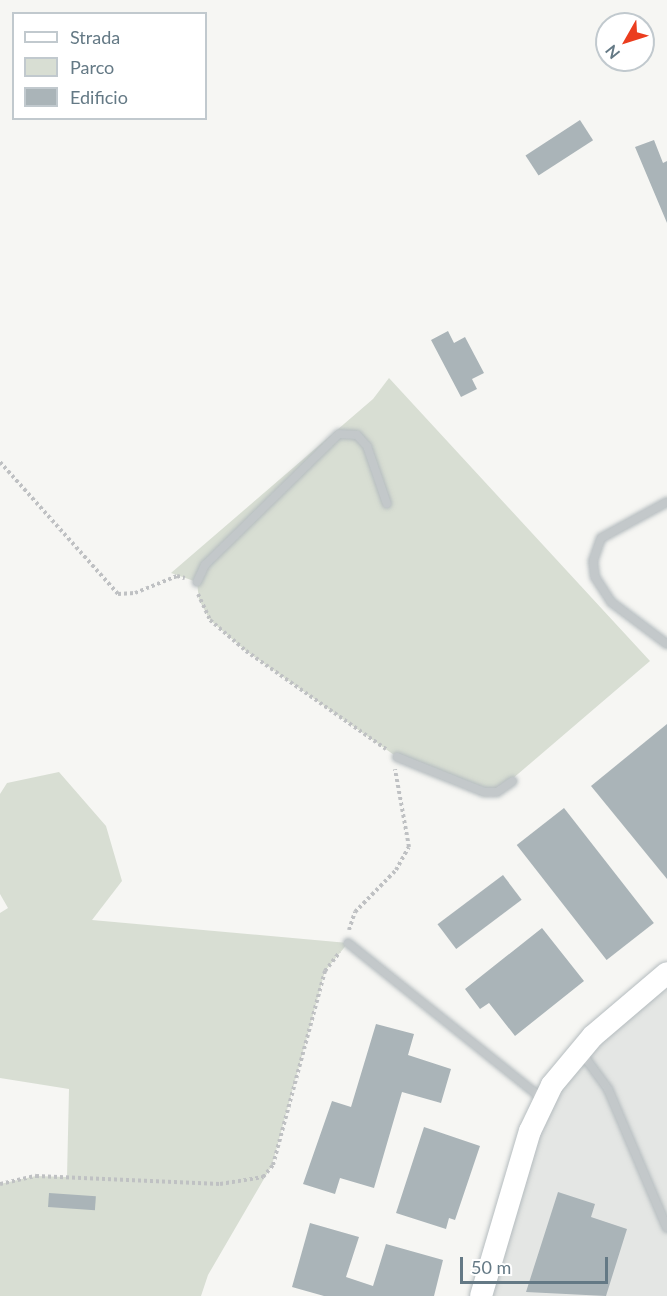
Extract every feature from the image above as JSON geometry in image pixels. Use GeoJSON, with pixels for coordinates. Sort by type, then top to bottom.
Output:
{"type":"FeatureCollection","features":[{"type":"Feature","properties":{"kind":"street"},"geometry":{"type":"LineString","coordinates":[[481,1296],[544,1100],[579,1050],[667,973]]}},
{"type":"Feature","properties":{"kind":"lane"},"geometry":{"type":"LineString","coordinates":[[197,582],[205,565],[297,470],[339,434],[357,435],[367,446],[387,504]]}},
{"type":"Feature","properties":{"kind":"lane"},"geometry":{"type":"LineString","coordinates":[[667,502],[601,538],[592,561],[595,578],[611,602],[667,644]]}},
{"type":"Feature","properties":{"kind":"lane"},"geometry":{"type":"LineString","coordinates":[[397,757],[484,792],[497,792],[513,781]]}},
{"type":"Feature","properties":{"kind":"lane"},"geometry":{"type":"LineString","coordinates":[[348,944],[544,1100]]}},
{"type":"Feature","properties":{"kind":"lane"},"geometry":{"type":"LineString","coordinates":[[579,1050],[608,1089],[667,1228]]}},
{"type":"Feature","properties":{"kind":"path"},"geometry":{"type":"LineString","coordinates":[[0,462],[117,594],[135,593],[177,576],[197,582],[199,600],[210,620],[246,651],[397,757],[395,773],[409,847],[396,870],[352,918],[348,944],[325,971],[273,1165],[263,1177],[220,1184],[36,1176],[0,1184]]}},
{"type":"Feature","properties":{"kind":"shaded area"},"geometry":{"type":"Polygon","coordinates":[[[667,973],[667,1296],[481,1296],[544,1100],[667,973]]]}},
{"type":"Feature","properties":{"kind":"green space"},"geometry":{"type":"Polygon","coordinates":[[[389,378],[650,661],[497,792],[397,757],[246,651],[210,620],[199,600],[197,582],[171,573],[373,399],[389,378]]]}},
{"type":"Feature","properties":{"kind":"green space"},"geometry":{"type":"Polygon","coordinates":[[[59,772],[106,826],[122,881],[92,920],[348,943],[325,971],[272,1165],[208,1275],[201,1296],[0,1296],[0,1184],[36,1176],[67,1177],[69,1089],[0,1078],[0,913],[8,908],[0,894],[0,794],[7,783],[59,772]]]}},
{"type":"Feature","properties":{"kind":"building"},"geometry":{"type":"Polygon","coordinates":[[[580,120],[593,140],[539,176],[525,155],[580,120]]]}},
{"type":"Feature","properties":{"kind":"building"},"geometry":{"type":"Polygon","coordinates":[[[654,140],[663,163],[667,161],[667,223],[635,147],[654,140]]]}},
{"type":"Feature","properties":{"kind":"building"},"geometry":{"type":"Polygon","coordinates":[[[448,331],[454,343],[465,337],[484,373],[472,379],[477,389],[461,397],[431,340],[448,331]]]}},
{"type":"Feature","properties":{"kind":"building"},"geometry":{"type":"Polygon","coordinates":[[[667,724],[667,879],[591,786],[667,724]]]}},
{"type":"Feature","properties":{"kind":"building"},"geometry":{"type":"Polygon","coordinates":[[[564,808],[654,923],[607,960],[517,845],[564,808]]]}},
{"type":"Feature","properties":{"kind":"building"},"geometry":{"type":"Polygon","coordinates":[[[503,875],[522,900],[456,949],[438,924],[503,875]]]}},
{"type":"Feature","properties":{"kind":"building"},"geometry":{"type":"Polygon","coordinates":[[[542,928],[584,981],[515,1036],[489,1003],[480,1009],[465,989],[542,928]]]}},
{"type":"Feature","properties":{"kind":"building"},"geometry":{"type":"Polygon","coordinates":[[[376,1024],[414,1034],[408,1055],[451,1069],[441,1103],[402,1092],[374,1188],[340,1178],[335,1194],[303,1184],[332,1101],[351,1107],[376,1024]]]}},
{"type":"Feature","properties":{"kind":"building"},"geometry":{"type":"Polygon","coordinates":[[[424,1127],[480,1146],[455,1220],[449,1218],[446,1229],[396,1213],[424,1127]]]}},
{"type":"Feature","properties":{"kind":"building"},"geometry":{"type":"Polygon","coordinates":[[[558,1192],[595,1204],[591,1217],[627,1229],[606,1296],[526,1292],[558,1192]]]}},
{"type":"Feature","properties":{"kind":"building"},"geometry":{"type":"Polygon","coordinates":[[[49,1193],[96,1196],[95,1210],[48,1207],[49,1193]]]}},
{"type":"Feature","properties":{"kind":"building"},"geometry":{"type":"Polygon","coordinates":[[[310,1223],[359,1237],[346,1277],[373,1286],[386,1244],[443,1260],[434,1296],[324,1296],[292,1287],[310,1223]]]}}]}
